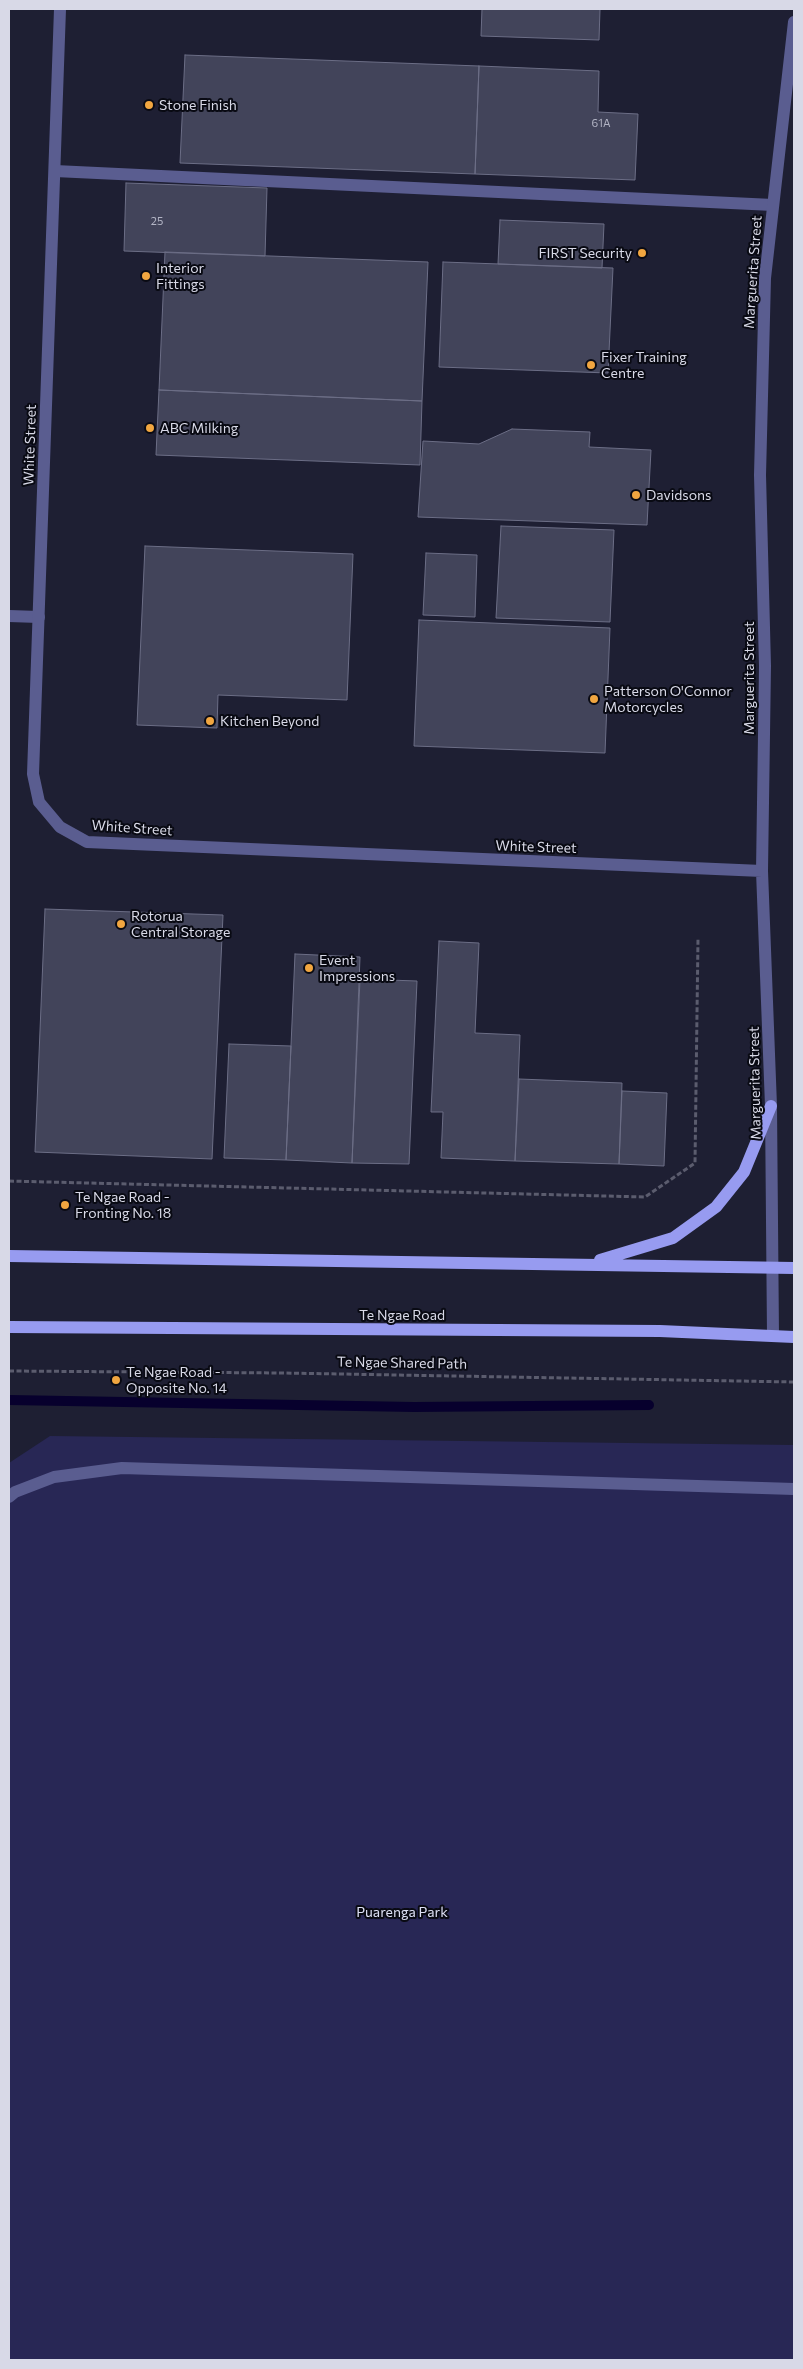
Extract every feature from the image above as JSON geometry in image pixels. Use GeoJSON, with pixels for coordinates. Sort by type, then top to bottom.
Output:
{"type":"FeatureCollection","features":[{"type":"Feature","properties":{"kind":"main road"},"geometry":{"type":"LineString","coordinates":[[588,1263],[673,1238],[716,1207],[744,1172],[771,1106]]}},
{"type":"Feature","properties":{"kind":"main road"},"geometry":{"type":"LineString","coordinates":[[9,1256],[588,1263],[794,1268]]}},
{"type":"Feature","properties":{"kind":"main road","name":"Te Ngae Road"},"geometry":{"type":"LineString","coordinates":[[9,1327],[660,1331],[794,1337]]}},
{"type":"Feature","properties":{"kind":"street","name":"White Street"},"geometry":{"type":"LineString","coordinates":[[60,9],[33,774],[39,802],[60,827],[87,842],[762,871]]}},
{"type":"Feature","properties":{"kind":"street","name":"Marguerita Street"},"geometry":{"type":"LineString","coordinates":[[773,1336],[771,1106],[762,871],[765,666],[760,475],[765,278],[794,22]]}},
{"type":"Feature","properties":{"kind":"street"},"geometry":{"type":"LineString","coordinates":[[54,171],[773,205]]}},
{"type":"Feature","properties":{"kind":"street"},"geometry":{"type":"LineString","coordinates":[[9,616],[39,617]]}},
{"type":"Feature","properties":{"kind":"street"},"geometry":{"type":"LineString","coordinates":[[9,1497],[15,1492],[54,1477],[122,1468],[794,1488]]}},
{"type":"Feature","properties":{"kind":"path"},"geometry":{"type":"LineString","coordinates":[[9,1181],[645,1197],[694,1163],[698,938]]}},
{"type":"Feature","properties":{"kind":"path","name":"Te Ngae Shared Path"},"geometry":{"type":"LineString","coordinates":[[9,1371],[283,1373],[794,1382]]}},
{"type":"Feature","properties":{"kind":"green space","name":"Puarenga Park"},"geometry":{"type":"Polygon","coordinates":[[[50,1436],[794,1445],[794,2360],[9,2360],[9,1463],[50,1436]]]}},
{"type":"Feature","properties":{"kind":"building"},"geometry":{"type":"Polygon","coordinates":[[[482,9],[600,9],[599,40],[481,36],[482,9]]]}},
{"type":"Feature","properties":{"kind":"building"},"geometry":{"type":"Polygon","coordinates":[[[185,55],[479,66],[475,174],[180,163],[185,55]]]}},
{"type":"Feature","properties":{"kind":"building"},"geometry":{"type":"Polygon","coordinates":[[[479,66],[599,71],[598,112],[638,114],[635,180],[475,174],[479,66]]]}},
{"type":"Feature","properties":{"kind":"building"},"geometry":{"type":"Polygon","coordinates":[[[126,183],[267,188],[265,256],[124,251],[126,183]]]}},
{"type":"Feature","properties":{"kind":"building"},"geometry":{"type":"Polygon","coordinates":[[[500,220],[604,224],[602,268],[498,264],[500,220]]]}},
{"type":"Feature","properties":{"kind":"building"},"geometry":{"type":"Polygon","coordinates":[[[165,252],[428,262],[422,401],[159,390],[165,252]]]}},
{"type":"Feature","properties":{"kind":"building"},"geometry":{"type":"Polygon","coordinates":[[[443,262],[613,268],[608,373],[439,367],[443,262]]]}},
{"type":"Feature","properties":{"kind":"building"},"geometry":{"type":"Polygon","coordinates":[[[159,390],[422,401],[420,465],[156,455],[159,390]]]}},
{"type":"Feature","properties":{"kind":"building"},"geometry":{"type":"Polygon","coordinates":[[[512,429],[590,432],[589,447],[651,450],[647,525],[418,517],[423,441],[479,444],[512,429]]]}},
{"type":"Feature","properties":{"kind":"building"},"geometry":{"type":"Polygon","coordinates":[[[501,526],[614,530],[610,622],[496,618],[501,526]]]}},
{"type":"Feature","properties":{"kind":"building"},"geometry":{"type":"Polygon","coordinates":[[[145,546],[353,554],[347,700],[218,695],[217,728],[137,725],[145,546]]]}},
{"type":"Feature","properties":{"kind":"building"},"geometry":{"type":"Polygon","coordinates":[[[426,553],[477,555],[475,617],[423,615],[426,553]]]}},
{"type":"Feature","properties":{"kind":"building"},"geometry":{"type":"Polygon","coordinates":[[[419,620],[610,628],[605,753],[414,746],[419,620]]]}},
{"type":"Feature","properties":{"kind":"building"},"geometry":{"type":"Polygon","coordinates":[[[45,909],[223,915],[212,1159],[35,1152],[45,909]]]}},
{"type":"Feature","properties":{"kind":"building"},"geometry":{"type":"Polygon","coordinates":[[[439,941],[479,943],[475,1033],[520,1035],[515,1161],[441,1158],[443,1112],[431,1112],[439,941]]]}},
{"type":"Feature","properties":{"kind":"building"},"geometry":{"type":"Polygon","coordinates":[[[295,954],[360,957],[352,1163],[286,1160],[295,954]]]}},
{"type":"Feature","properties":{"kind":"building"},"geometry":{"type":"Polygon","coordinates":[[[360,979],[417,981],[409,1164],[352,1163],[360,979]]]}},
{"type":"Feature","properties":{"kind":"building"},"geometry":{"type":"Polygon","coordinates":[[[229,1044],[291,1046],[286,1160],[224,1158],[229,1044]]]}},
{"type":"Feature","properties":{"kind":"building"},"geometry":{"type":"Polygon","coordinates":[[[519,1079],[622,1083],[619,1164],[515,1161],[519,1079]]]}},
{"type":"Feature","properties":{"kind":"building"},"geometry":{"type":"Polygon","coordinates":[[[622,1091],[667,1093],[664,1166],[619,1164],[622,1091]]]}},
{"type":"Feature","properties":{"kind":"waterway"},"geometry":{"type":"LineString","coordinates":[[9,1400],[414,1407],[649,1405]]}},
{"type":"Feature","properties":{"kind":"place","name":"Stone Finish"},"geometry":{"type":"Point","coordinates":[149,105]}},
{"type":"Feature","properties":{"kind":"place","name":"FIRST Security"},"geometry":{"type":"Point","coordinates":[642,253]}},
{"type":"Feature","properties":{"kind":"place","name":"Interior Fittings"},"geometry":{"type":"Point","coordinates":[146,276]}},
{"type":"Feature","properties":{"kind":"place","name":"Fixer Training Centre"},"geometry":{"type":"Point","coordinates":[591,365]}},
{"type":"Feature","properties":{"kind":"place","name":"ABC Milking"},"geometry":{"type":"Point","coordinates":[150,428]}},
{"type":"Feature","properties":{"kind":"place","name":"Davidsons"},"geometry":{"type":"Point","coordinates":[636,495]}},
{"type":"Feature","properties":{"kind":"place","name":"Patterson O'Connor Motorcycles"},"geometry":{"type":"Point","coordinates":[594,699]}},
{"type":"Feature","properties":{"kind":"place","name":"Kitchen Beyond"},"geometry":{"type":"Point","coordinates":[210,721]}},
{"type":"Feature","properties":{"kind":"place","name":"Rotorua Central Storage"},"geometry":{"type":"Point","coordinates":[121,924]}},
{"type":"Feature","properties":{"kind":"place","name":"Event Impressions"},"geometry":{"type":"Point","coordinates":[309,968]}},
{"type":"Feature","properties":{"kind":"place","name":"Te Ngae Road - Fronting No. 18"},"geometry":{"type":"Point","coordinates":[65,1205]}},
{"type":"Feature","properties":{"kind":"place","name":"Te Ngae Road - Opposite No. 14"},"geometry":{"type":"Point","coordinates":[116,1380]}}]}
